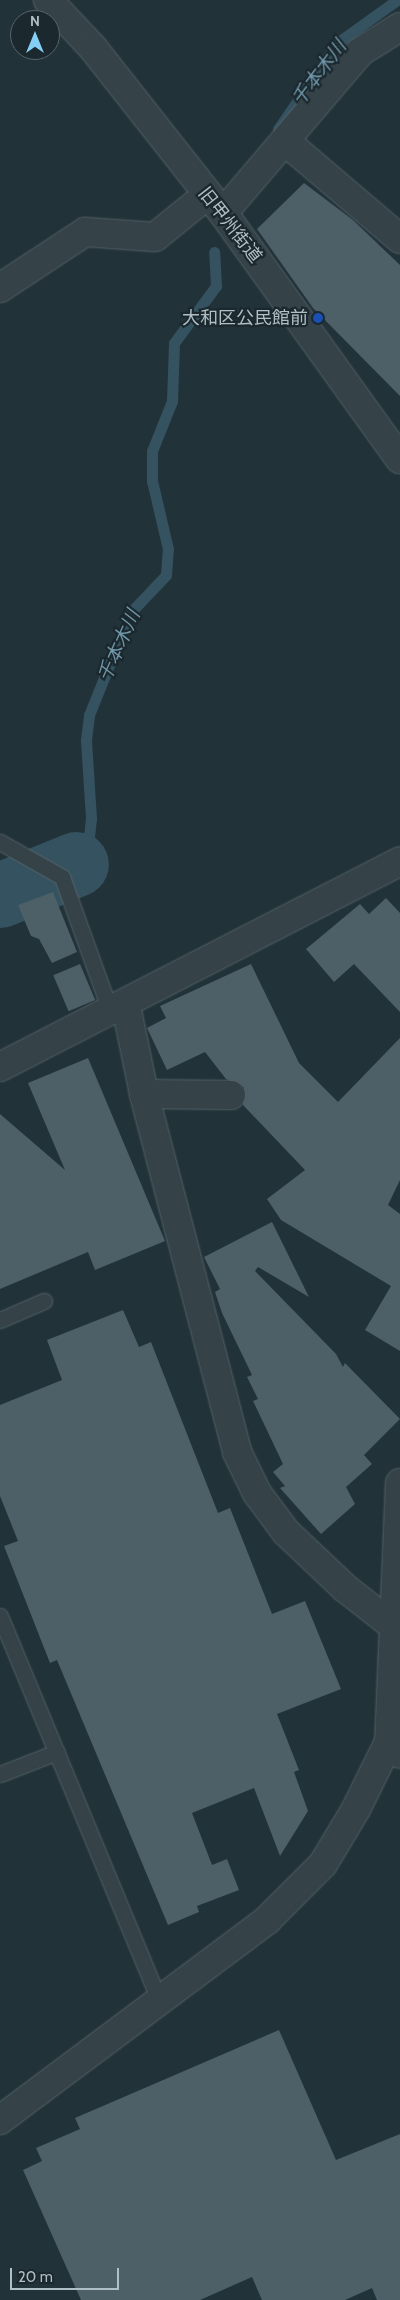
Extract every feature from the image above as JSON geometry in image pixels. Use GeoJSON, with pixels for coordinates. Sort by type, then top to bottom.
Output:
{"type":"FeatureCollection","features":[{"type":"Feature","properties":{"kind":"street","name":"旧甲州街道"},"geometry":{"type":"LineString","coordinates":[[48,0],[94,48],[215,204],[400,458]]}},
{"type":"Feature","properties":{"kind":"street"},"geometry":{"type":"LineString","coordinates":[[0,288],[85,232],[155,238],[215,204],[285,141],[360,52],[400,27]]}},
{"type":"Feature","properties":{"kind":"street"},"geometry":{"type":"LineString","coordinates":[[285,141],[400,239]]}},
{"type":"Feature","properties":{"kind":"street"},"geometry":{"type":"LineString","coordinates":[[0,1067],[119,1009],[400,861]]}},
{"type":"Feature","properties":{"kind":"street"},"geometry":{"type":"LineString","coordinates":[[119,1009],[144,1094],[211,1360],[249,1477],[286,1532],[345,1588],[396,1628]]}},
{"type":"Feature","properties":{"kind":"street"},"geometry":{"type":"LineString","coordinates":[[144,1094],[231,1095]]}},
{"type":"Feature","properties":{"kind":"street"},"geometry":{"type":"LineString","coordinates":[[0,2120],[267,1920],[322,1864],[394,1748],[400,1483]]}},
{"type":"Feature","properties":{"kind":"lane"},"geometry":{"type":"LineString","coordinates":[[0,842],[62,876],[119,1009]]}},
{"type":"Feature","properties":{"kind":"lane"},"geometry":{"type":"LineString","coordinates":[[0,1320],[44,1301]]}},
{"type":"Feature","properties":{"kind":"lane"},"geometry":{"type":"LineString","coordinates":[[0,1616],[159,2000]]}},
{"type":"Feature","properties":{"kind":"lane"},"geometry":{"type":"LineString","coordinates":[[0,1774],[57,1752]]}},
{"type":"Feature","properties":{"kind":"building"},"geometry":{"type":"Polygon","coordinates":[[[304,183],[353,220],[400,265],[400,396],[313,308],[257,229],[304,183]]]}},
{"type":"Feature","properties":{"kind":"building"},"geometry":{"type":"Polygon","coordinates":[[[53,892],[77,952],[52,963],[39,939],[31,936],[18,905],[53,892]]]}},
{"type":"Feature","properties":{"kind":"building"},"geometry":{"type":"Polygon","coordinates":[[[386,898],[400,913],[400,1012],[354,964],[334,982],[306,949],[360,904],[369,914],[386,898]]]}},
{"type":"Feature","properties":{"kind":"building"},"geometry":{"type":"Polygon","coordinates":[[[80,964],[95,1000],[69,1011],[53,975],[80,964]]]}},
{"type":"Feature","properties":{"kind":"building"},"geometry":{"type":"Polygon","coordinates":[[[251,964],[299,1063],[338,1102],[400,1038],[400,1180],[388,1205],[400,1214],[400,1351],[365,1330],[391,1286],[281,1220],[267,1199],[305,1170],[243,1105],[244,1087],[226,1079],[205,1052],[167,1070],[147,1028],[166,1018],[160,1006],[251,964]]]}},
{"type":"Feature","properties":{"kind":"building"},"geometry":{"type":"Polygon","coordinates":[[[88,1058],[165,1241],[95,1270],[88,1252],[0,1289],[0,1114],[65,1170],[28,1083],[88,1058]]]}},
{"type":"Feature","properties":{"kind":"building"},"geometry":{"type":"Polygon","coordinates":[[[272,1222],[309,1297],[258,1267],[255,1271],[336,1354],[343,1367],[345,1363],[400,1419],[364,1455],[372,1464],[346,1487],[355,1504],[321,1534],[280,1488],[285,1486],[273,1472],[283,1464],[253,1401],[258,1399],[247,1377],[252,1375],[222,1313],[215,1292],[220,1289],[204,1257],[272,1222]]]}},
{"type":"Feature","properties":{"kind":"building"},"geometry":{"type":"Polygon","coordinates":[[[123,1310],[139,1347],[151,1342],[218,1513],[230,1508],[272,1614],[305,1601],[341,1689],[277,1714],[299,1770],[294,1772],[308,1811],[280,1856],[254,1788],[192,1813],[212,1865],[227,1859],[239,1890],[197,1906],[199,1912],[168,1925],[57,1660],[50,1663],[4,1546],[18,1541],[0,1496],[0,1405],[62,1380],[47,1340],[123,1310]]]}},
{"type":"Feature","properties":{"kind":"building"},"geometry":{"type":"Polygon","coordinates":[[[279,2030],[336,2160],[400,2134],[400,2300],[377,2300],[372,2288],[345,2300],[262,2300],[252,2277],[200,2300],[81,2300],[23,2170],[42,2161],[36,2148],[80,2129],[75,2118],[279,2030]]]}},
{"type":"Feature","properties":{"kind":"waterway","name":"千本木川"},"geometry":{"type":"LineString","coordinates":[[278,129],[337,43],[397,0]]}},
{"type":"Feature","properties":{"kind":"waterway","name":"千本木川"},"geometry":{"type":"LineString","coordinates":[[76,864],[89,837],[91,818],[86,740],[89,715],[130,613],[166,575],[168,549],[152,481],[152,451],[172,401],[174,343],[216,286],[214,252]]}},
{"type":"Feature","properties":{"kind":"waterway","name":"千本木川"},"geometry":{"type":"LineString","coordinates":[[0,895],[76,864]]}},
{"type":"Feature","properties":{"kind":"place","name":"大和区公民館前"},"geometry":{"type":"Point","coordinates":[318,318]}}]}
